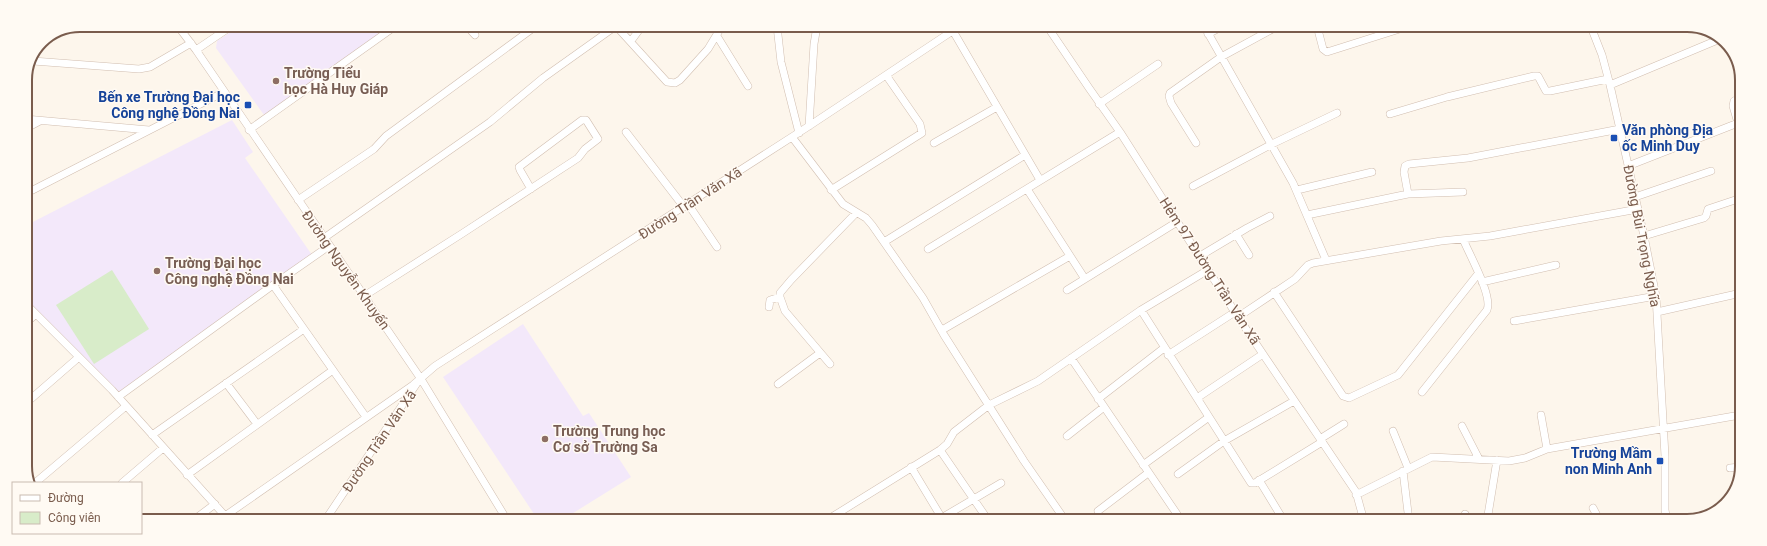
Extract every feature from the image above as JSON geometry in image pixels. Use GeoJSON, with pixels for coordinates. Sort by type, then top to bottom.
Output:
{"type":"FeatureCollection","features":[{"type":"Feature","properties":{"kind":"street","name":"Đường Nguyễn Khuyến"},"geometry":{"type":"LineString","coordinates":[[182,32],[364,296],[503,514]]}},
{"type":"Feature","properties":{"kind":"street"},"geometry":{"type":"LineString","coordinates":[[196,50],[223,32]]}},
{"type":"Feature","properties":{"kind":"street"},"geometry":{"type":"LineString","coordinates":[[249,130],[387,32]]}},
{"type":"Feature","properties":{"kind":"street"},"geometry":{"type":"LineString","coordinates":[[471,32],[474,35]]}},
{"type":"Feature","properties":{"kind":"street"},"geometry":{"type":"LineString","coordinates":[[298,200],[374,149],[382,140],[528,32]]}},
{"type":"Feature","properties":{"kind":"street"},"geometry":{"type":"LineString","coordinates":[[324,238],[490,122],[543,78],[608,32]]}},
{"type":"Feature","properties":{"kind":"street"},"geometry":{"type":"LineString","coordinates":[[622,32],[660,76],[667,82],[675,83],[680,80],[719,32]]}},
{"type":"Feature","properties":{"kind":"street"},"geometry":{"type":"LineString","coordinates":[[631,41],[638,32]]}},
{"type":"Feature","properties":{"kind":"street"},"geometry":{"type":"LineString","coordinates":[[778,32],[781,62],[795,135],[831,190],[843,204],[866,218],[884,242],[923,298],[1024,460],[1061,514]]}},
{"type":"Feature","properties":{"kind":"street"},"geometry":{"type":"LineString","coordinates":[[809,126],[816,32]]}},
{"type":"Feature","properties":{"kind":"street","name":"Đường Trần Văn Xã"},"geometry":{"type":"LineString","coordinates":[[329,514],[416,387],[419,380],[435,366],[686,206],[952,32]]}},
{"type":"Feature","properties":{"kind":"street"},"geometry":{"type":"LineString","coordinates":[[954,32],[1040,180]]}},
{"type":"Feature","properties":{"kind":"street","name":"Hẻm 97 Đường Trần Văn Xã"},"geometry":{"type":"LineString","coordinates":[[1051,32],[1099,104],[1120,132],[1237,315],[1356,495],[1362,514]]}},
{"type":"Feature","properties":{"kind":"street"},"geometry":{"type":"LineString","coordinates":[[1212,32],[1208,34],[1272,144],[1296,190],[1326,260]]}},
{"type":"Feature","properties":{"kind":"street"},"geometry":{"type":"LineString","coordinates":[[1196,143],[1171,103],[1169,96],[1221,57],[1267,32]]}},
{"type":"Feature","properties":{"kind":"street"},"geometry":{"type":"LineString","coordinates":[[1319,32],[1323,49],[1327,52],[1390,32]]}},
{"type":"Feature","properties":{"kind":"street","name":"Đường Bùi Trọng Nghĩa"},"geometry":{"type":"LineString","coordinates":[[1593,32],[1602,55],[1609,82],[1656,296],[1665,456],[1666,514]]}},
{"type":"Feature","properties":{"kind":"street"},"geometry":{"type":"LineString","coordinates":[[717,36],[748,86]]}},
{"type":"Feature","properties":{"kind":"street"},"geometry":{"type":"LineString","coordinates":[[1390,114],[1447,97],[1534,76],[1538,76],[1546,91],[1550,92],[1609,82],[1715,41]]}},
{"type":"Feature","properties":{"kind":"street"},"geometry":{"type":"LineString","coordinates":[[36,61],[145,68],[150,67],[191,43]]}},
{"type":"Feature","properties":{"kind":"street"},"geometry":{"type":"LineString","coordinates":[[1099,104],[1158,64]]}},
{"type":"Feature","properties":{"kind":"street"},"geometry":{"type":"LineString","coordinates":[[831,190],[922,133],[920,124],[886,76]]}},
{"type":"Feature","properties":{"kind":"street"},"geometry":{"type":"LineString","coordinates":[[32,190],[224,92]]}},
{"type":"Feature","properties":{"kind":"street"},"geometry":{"type":"LineString","coordinates":[[1735,100],[1733,106],[1735,111]]}},
{"type":"Feature","properties":{"kind":"street"},"geometry":{"type":"LineString","coordinates":[[934,143],[997,107]]}},
{"type":"Feature","properties":{"kind":"street"},"geometry":{"type":"LineString","coordinates":[[1193,186],[1272,144],[1337,113]]}},
{"type":"Feature","properties":{"kind":"street"},"geometry":{"type":"LineString","coordinates":[[32,120],[149,130]]}},
{"type":"Feature","properties":{"kind":"street"},"geometry":{"type":"LineString","coordinates":[[364,296],[531,189],[578,158],[585,149],[598,139],[586,120],[582,120],[519,167],[531,189]]}},
{"type":"Feature","properties":{"kind":"street"},"geometry":{"type":"LineString","coordinates":[[32,125],[40,121]]}},
{"type":"Feature","properties":{"kind":"street"},"geometry":{"type":"LineString","coordinates":[[1628,166],[1735,125]]}},
{"type":"Feature","properties":{"kind":"street"},"geometry":{"type":"LineString","coordinates":[[1408,194],[1404,166],[1409,164],[1468,158],[1620,129]]}},
{"type":"Feature","properties":{"kind":"street"},"geometry":{"type":"LineString","coordinates":[[626,132],[717,247]]}},
{"type":"Feature","properties":{"kind":"street"},"geometry":{"type":"LineString","coordinates":[[928,249],[1120,132]]}},
{"type":"Feature","properties":{"kind":"street"},"geometry":{"type":"LineString","coordinates":[[884,242],[1025,155]]}},
{"type":"Feature","properties":{"kind":"street"},"geometry":{"type":"LineString","coordinates":[[1635,197],[1712,171]]}},
{"type":"Feature","properties":{"kind":"street"},"geometry":{"type":"LineString","coordinates":[[1296,190],[1372,172]]}},
{"type":"Feature","properties":{"kind":"street"},"geometry":{"type":"LineString","coordinates":[[1027,189],[1085,279]]}},
{"type":"Feature","properties":{"kind":"street"},"geometry":{"type":"LineString","coordinates":[[1307,215],[1408,194],[1463,192]]}},
{"type":"Feature","properties":{"kind":"street"},"geometry":{"type":"LineString","coordinates":[[1644,236],[1704,218],[1708,209],[1735,200]]}},
{"type":"Feature","properties":{"kind":"street"},"geometry":{"type":"LineString","coordinates":[[1168,355],[1274,292],[1300,275],[1308,265],[1326,260],[1490,236],[1638,209]]}},
{"type":"Feature","properties":{"kind":"street"},"geometry":{"type":"LineString","coordinates":[[830,364],[785,311],[780,297],[782,290],[791,280],[856,213]]}},
{"type":"Feature","properties":{"kind":"street"},"geometry":{"type":"LineString","coordinates":[[1200,256],[1236,234],[1270,216]]}},
{"type":"Feature","properties":{"kind":"street"},"geometry":{"type":"LineString","coordinates":[[1067,290],[1177,222]]}},
{"type":"Feature","properties":{"kind":"street"},"geometry":{"type":"LineString","coordinates":[[1236,234],[1249,255]]}},
{"type":"Feature","properties":{"kind":"street"},"geometry":{"type":"LineString","coordinates":[[1422,392],[1487,310],[1489,301],[1463,239]]}},
{"type":"Feature","properties":{"kind":"street"},"geometry":{"type":"LineString","coordinates":[[118,397],[329,246]]}},
{"type":"Feature","properties":{"kind":"street"},"geometry":{"type":"LineString","coordinates":[[942,330],[1070,256]]}},
{"type":"Feature","properties":{"kind":"street"},"geometry":{"type":"LineString","coordinates":[[1482,282],[1556,265]]}},
{"type":"Feature","properties":{"kind":"street"},"geometry":{"type":"LineString","coordinates":[[836,514],[910,467],[940,450],[947,444],[954,432],[989,405],[1038,380],[1141,310],[1208,270]]}},
{"type":"Feature","properties":{"kind":"street"},"geometry":{"type":"LineString","coordinates":[[1274,292],[1343,396],[1349,398],[1398,376],[1478,274]]}},
{"type":"Feature","properties":{"kind":"street"},"geometry":{"type":"LineString","coordinates":[[273,285],[366,416]]}},
{"type":"Feature","properties":{"kind":"street"},"geometry":{"type":"LineString","coordinates":[[1657,312],[1735,294]]}},
{"type":"Feature","properties":{"kind":"street"},"geometry":{"type":"LineString","coordinates":[[1514,321],[1656,296]]}},
{"type":"Feature","properties":{"kind":"street"},"geometry":{"type":"LineString","coordinates":[[768,301],[780,297]]}},
{"type":"Feature","properties":{"kind":"street"},"geometry":{"type":"LineString","coordinates":[[32,310],[118,397],[223,514]]}},
{"type":"Feature","properties":{"kind":"street"},"geometry":{"type":"LineString","coordinates":[[1141,310],[1168,355],[1251,483],[1255,483],[1321,441],[1344,424]]}},
{"type":"Feature","properties":{"kind":"street"},"geometry":{"type":"LineString","coordinates":[[32,318],[36,314]]}},
{"type":"Feature","properties":{"kind":"street"},"geometry":{"type":"LineString","coordinates":[[152,435],[304,329]]}},
{"type":"Feature","properties":{"kind":"street"},"geometry":{"type":"LineString","coordinates":[[1098,399],[1164,348]]}},
{"type":"Feature","properties":{"kind":"street"},"geometry":{"type":"LineString","coordinates":[[778,384],[820,353]]}},
{"type":"Feature","properties":{"kind":"street"},"geometry":{"type":"LineString","coordinates":[[1197,398],[1263,354]]}},
{"type":"Feature","properties":{"kind":"street"},"geometry":{"type":"LineString","coordinates":[[32,398],[79,357]]}},
{"type":"Feature","properties":{"kind":"street"},"geometry":{"type":"LineString","coordinates":[[1072,358],[1098,399],[1177,514]]}},
{"type":"Feature","properties":{"kind":"street"},"geometry":{"type":"LineString","coordinates":[[187,474],[333,370]]}},
{"type":"Feature","properties":{"kind":"street"},"geometry":{"type":"LineString","coordinates":[[232,514],[366,416],[419,380]]}},
{"type":"Feature","properties":{"kind":"street"},"geometry":{"type":"LineString","coordinates":[[226,383],[257,424]]}},
{"type":"Feature","properties":{"kind":"street"},"geometry":{"type":"LineString","coordinates":[[1178,474],[1224,441],[1294,401]]}},
{"type":"Feature","properties":{"kind":"street"},"geometry":{"type":"LineString","coordinates":[[36,482],[126,406]]}},
{"type":"Feature","properties":{"kind":"street"},"geometry":{"type":"LineString","coordinates":[[1067,436],[1104,407]]}},
{"type":"Feature","properties":{"kind":"street"},"geometry":{"type":"LineString","coordinates":[[1540,415],[1547,449]]}},
{"type":"Feature","properties":{"kind":"street"},"geometry":{"type":"LineString","coordinates":[[1356,495],[1432,457],[1498,460],[1525,458],[1547,449],[1735,416]]}},
{"type":"Feature","properties":{"kind":"street"},"geometry":{"type":"LineString","coordinates":[[1143,465],[1209,417]]}},
{"type":"Feature","properties":{"kind":"street"},"geometry":{"type":"LineString","coordinates":[[1462,426],[1479,459]]}},
{"type":"Feature","properties":{"kind":"street"},"geometry":{"type":"LineString","coordinates":[[1393,431],[1406,469],[1409,514]]}},
{"type":"Feature","properties":{"kind":"street"},"geometry":{"type":"LineString","coordinates":[[123,482],[163,448]]}},
{"type":"Feature","properties":{"kind":"street"},"geometry":{"type":"LineString","coordinates":[[940,450],[984,514]]}},
{"type":"Feature","properties":{"kind":"street"},"geometry":{"type":"LineString","coordinates":[[1488,514],[1498,460]]}},
{"type":"Feature","properties":{"kind":"street"},"geometry":{"type":"LineString","coordinates":[[910,467],[938,514]]}},
{"type":"Feature","properties":{"kind":"street"},"geometry":{"type":"LineString","coordinates":[[1730,468],[1735,468]]}},
{"type":"Feature","properties":{"kind":"street"},"geometry":{"type":"LineString","coordinates":[[1098,511],[1148,473]]}},
{"type":"Feature","properties":{"kind":"street"},"geometry":{"type":"LineString","coordinates":[[1259,480],[1279,514]]}},
{"type":"Feature","properties":{"kind":"street"},"geometry":{"type":"LineString","coordinates":[[949,514],[973,498],[1001,483]]}},
{"type":"Feature","properties":{"kind":"street"},"geometry":{"type":"LineString","coordinates":[[201,514],[214,504]]}},
{"type":"Feature","properties":{"kind":"street"},"geometry":{"type":"LineString","coordinates":[[1593,508],[1596,514]]}},
{"type":"Feature","properties":{"kind":"shaded area","name":"Trường Tiểu học Hà Huy Giáp"},"geometry":{"type":"Polygon","coordinates":[[[230,32],[384,32],[264,115],[216,48],[217,41],[230,32]]]}},
{"type":"Feature","properties":{"kind":"shaded area","name":"Trường Đại học Công nghệ Đồng Nai"},"geometry":{"type":"Polygon","coordinates":[[[232,120],[253,152],[245,158],[312,255],[118,393],[32,306],[32,222],[232,120]]]}},
{"type":"Feature","properties":{"kind":"shaded area","name":"Trường Trung học Cơ sở Trường Sa"},"geometry":{"type":"Polygon","coordinates":[[[523,324],[583,416],[589,413],[631,477],[572,514],[534,514],[443,377],[523,324]]]}},
{"type":"Feature","properties":{"kind":"green space"},"geometry":{"type":"Polygon","coordinates":[[[112,270],[149,329],[94,364],[56,305],[112,270]]]}},
{"type":"Feature","properties":{"kind":"place","name":"Trường Tiểu học Hà Huy Giáp"},"geometry":{"type":"Point","coordinates":[276,81]}},
{"type":"Feature","properties":{"kind":"place","name":"Bến xe Trường Đại học Công nghệ Đồng Nai"},"geometry":{"type":"Point","coordinates":[248,105]}},
{"type":"Feature","properties":{"kind":"place","name":"Văn phòng Địa ốc Minh Duy"},"geometry":{"type":"Point","coordinates":[1614,138]}},
{"type":"Feature","properties":{"kind":"place","name":"Trường Đại học Công nghệ Đồng Nai"},"geometry":{"type":"Point","coordinates":[157,271]}},
{"type":"Feature","properties":{"kind":"place","name":"Trường Trung học Cơ sở Trường Sa"},"geometry":{"type":"Point","coordinates":[545,439]}},
{"type":"Feature","properties":{"kind":"place","name":"Trường Mầm non Minh Anh"},"geometry":{"type":"Point","coordinates":[1660,461]}}]}
